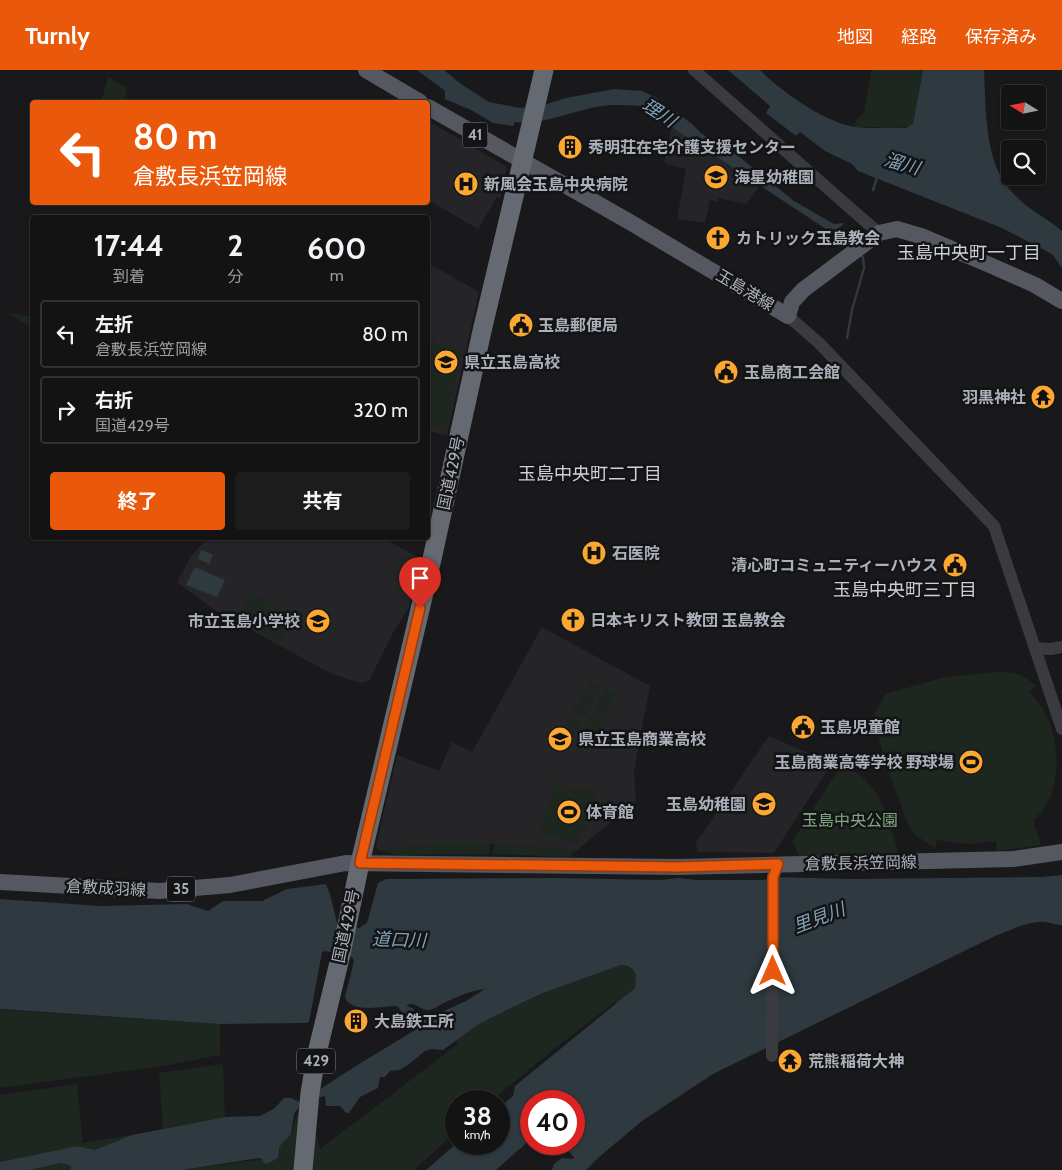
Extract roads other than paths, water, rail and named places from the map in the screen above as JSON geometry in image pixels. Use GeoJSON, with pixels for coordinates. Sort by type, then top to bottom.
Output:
{"type":"FeatureCollection","features":[{"type":"Feature","properties":{"kind":"highway","name":"国道429号"},"geometry":{"type":"LineString","coordinates":[[303,1170],[310,1093],[316,1057],[544,70]]}},
{"type":"Feature","properties":{"kind":"main road"},"geometry":{"type":"LineString","coordinates":[[366,70],[417,100]]}},
{"type":"Feature","properties":{"kind":"main road","name":"41"},"geometry":{"type":"LineString","coordinates":[[430,108],[523,162]]}},
{"type":"Feature","properties":{"kind":"main road","name":"玉島港線"},"geometry":{"type":"LineString","coordinates":[[523,162],[628,221],[788,316],[792,302],[803,290],[878,232]]}},
{"type":"Feature","properties":{"kind":"main road"},"geometry":{"type":"LineString","coordinates":[[878,232],[897,229],[918,234],[1035,285],[1062,301]]}},
{"type":"Feature","properties":{"kind":"main road","name":"倉敷長浜笠岡線"},"geometry":{"type":"LineString","coordinates":[[360,863],[678,867],[775,871],[1013,859],[1062,852]]}},
{"type":"Feature","properties":{"kind":"main road","name":"倉敷成羽線"},"geometry":{"type":"LineString","coordinates":[[0,882],[159,891],[230,885],[346,863],[360,863]]}},
{"type":"Feature","properties":{"kind":"street"},"geometry":{"type":"LineString","coordinates":[[694,70],[878,232]]}},
{"type":"Feature","properties":{"kind":"street"},"geometry":{"type":"LineString","coordinates":[[788,316],[818,343],[991,521],[1036,648],[1062,729]]}},
{"type":"Feature","properties":{"kind":"street"},"geometry":{"type":"LineString","coordinates":[[1036,648],[1050,649],[1062,647]]}},
{"type":"Feature","properties":{"kind":"street"},"geometry":{"type":"LineString","coordinates":[[772,1051],[775,871]]}},
{"type":"Feature","properties":{"kind":"water","name":"理川"},"geometry":{"type":"Polygon","coordinates":[[[417,70],[444,70],[461,84],[489,102],[520,108],[544,105],[566,98],[614,89],[642,91],[655,97],[692,124],[701,133],[737,155],[794,201],[834,224],[844,224],[832,233],[640,106],[602,106],[547,120],[515,122],[513,126],[493,123],[471,110],[445,99],[445,91],[417,70]]]}},
{"type":"Feature","properties":{"kind":"water","name":"溜川"},"geometry":{"type":"Polygon","coordinates":[[[728,70],[760,70],[804,105],[843,124],[861,128],[906,128],[913,124],[923,70],[984,70],[988,134],[991,150],[1001,177],[1001,185],[1006,185],[1029,207],[1062,231],[1062,268],[1052,254],[1002,228],[858,171],[852,164],[825,151],[800,132],[796,136],[766,113],[770,106],[728,70]]]}},
{"type":"Feature","properties":{"kind":"water"},"geometry":{"type":"Polygon","coordinates":[[[201,550],[213,555],[209,564],[198,559],[201,550]]]}},
{"type":"Feature","properties":{"kind":"water"},"geometry":{"type":"Polygon","coordinates":[[[195,567],[225,580],[217,597],[186,585],[195,567]]]}},
{"type":"Feature","properties":{"kind":"water"},"geometry":{"type":"Polygon","coordinates":[[[1062,875],[1062,925],[1034,922],[995,936],[713,1074],[642,1121],[586,1170],[552,1170],[554,1164],[562,1158],[573,1159],[572,1155],[585,1155],[585,1090],[520,1090],[520,1149],[496,1170],[426,1170],[445,1154],[510,1155],[510,1099],[513,1096],[515,1086],[635,988],[636,974],[632,968],[624,965],[543,993],[479,1024],[443,1050],[432,1049],[425,1051],[408,1065],[399,1070],[390,1071],[385,1077],[380,1077],[378,1088],[360,1097],[349,1113],[346,1113],[340,1106],[326,1106],[325,1096],[300,1106],[294,1114],[291,1134],[280,1146],[278,1158],[267,1164],[259,1158],[182,1170],[71,1170],[71,1166],[61,1163],[29,1170],[0,1170],[0,1162],[77,1146],[95,1150],[132,1135],[225,1117],[260,1116],[275,1108],[284,1098],[291,1098],[300,1102],[412,1032],[414,1030],[413,1025],[466,1001],[485,989],[464,994],[429,1010],[413,1004],[407,1005],[414,1009],[410,1017],[405,1016],[397,1006],[368,1008],[353,1006],[345,997],[354,961],[352,957],[325,951],[322,952],[309,1022],[305,1023],[220,1024],[0,1009],[0,899],[101,906],[187,904],[208,911],[223,901],[262,901],[287,889],[326,884],[337,923],[359,928],[367,923],[378,883],[386,879],[557,878],[660,880],[678,878],[698,880],[764,880],[773,877],[852,879],[1042,877],[1062,875]]]}},
{"type":"Feature","properties":{"kind":"waterway","name":"溜川"},"geometry":{"type":"LineString","coordinates":[[873,190],[878,175]]}},
{"type":"Feature","properties":{"kind":"waterway"},"geometry":{"type":"LineString","coordinates":[[834,229],[851,247]]}},
{"type":"Feature","properties":{"kind":"waterway"},"geometry":{"type":"LineString","coordinates":[[847,338],[852,310],[864,268],[861,255]]}},
{"type":"Feature","properties":{"kind":"place","name":"秀明荘在宅介護支援センター"},"geometry":{"type":"Point","coordinates":[570,147]}},
{"type":"Feature","properties":{"kind":"place","name":"海星幼稚園"},"geometry":{"type":"Point","coordinates":[716,177]}},
{"type":"Feature","properties":{"kind":"place","name":"新風会玉島中央病院"},"geometry":{"type":"Point","coordinates":[466,184]}},
{"type":"Feature","properties":{"kind":"place","name":"カトリック玉島教会"},"geometry":{"type":"Point","coordinates":[718,238]}},
{"type":"Feature","properties":{"kind":"place","name":"玉島郵便局"},"geometry":{"type":"Point","coordinates":[521,325]}},
{"type":"Feature","properties":{"kind":"place","name":"県立玉島高校"},"geometry":{"type":"Point","coordinates":[446,362]}},
{"type":"Feature","properties":{"kind":"place","name":"玉島商工会館"},"geometry":{"type":"Point","coordinates":[726,372]}},
{"type":"Feature","properties":{"kind":"place","name":"羽黒神社"},"geometry":{"type":"Point","coordinates":[1043,397]}},
{"type":"Feature","properties":{"kind":"place","name":"石医院"},"geometry":{"type":"Point","coordinates":[594,553]}},
{"type":"Feature","properties":{"kind":"place","name":"清心町コミュニティーハウス"},"geometry":{"type":"Point","coordinates":[955,565]}},
{"type":"Feature","properties":{"kind":"place","name":"日本キリスト教団 玉島教会"},"geometry":{"type":"Point","coordinates":[573,620]}},
{"type":"Feature","properties":{"kind":"place","name":"市立玉島小学校"},"geometry":{"type":"Point","coordinates":[318,621]}},
{"type":"Feature","properties":{"kind":"place","name":"玉島児童館"},"geometry":{"type":"Point","coordinates":[803,727]}},
{"type":"Feature","properties":{"kind":"place","name":"県立玉島商業高校"},"geometry":{"type":"Point","coordinates":[560,739]}},
{"type":"Feature","properties":{"kind":"place","name":"玉島商業高等学校 野球場"},"geometry":{"type":"Point","coordinates":[971,762]}},
{"type":"Feature","properties":{"kind":"place","name":"玉島幼稚園"},"geometry":{"type":"Point","coordinates":[764,804]}},
{"type":"Feature","properties":{"kind":"place","name":"体育館"},"geometry":{"type":"Point","coordinates":[569,812]}},
{"type":"Feature","properties":{"kind":"place","name":"大島鉄工所"},"geometry":{"type":"Point","coordinates":[356,1021]}},
{"type":"Feature","properties":{"kind":"place","name":"荒熊稲荷大神"},"geometry":{"type":"Point","coordinates":[790,1061]}},
{"type":"Feature","properties":{"kind":"district","name":"玉島中央町一丁目"},"geometry":{"type":"Point","coordinates":[969,253]}},
{"type":"Feature","properties":{"kind":"district","name":"玉島中央町二丁目"},"geometry":{"type":"Point","coordinates":[590,474]}},
{"type":"Feature","properties":{"kind":"district","name":"玉島中央町三丁目"},"geometry":{"type":"Point","coordinates":[905,590]}},
{"type":"Feature","properties":{"kind":"park label","name":"玉島中央公園"},"geometry":{"type":"Point","coordinates":[850,820]}},
{"type":"Feature","properties":{"kind":"water label","name":"里見川"},"geometry":{"type":"Point","coordinates":[819,918]}},
{"type":"Feature","properties":{"kind":"water label","name":"道口川"},"geometry":{"type":"Point","coordinates":[399,940]}}]}
